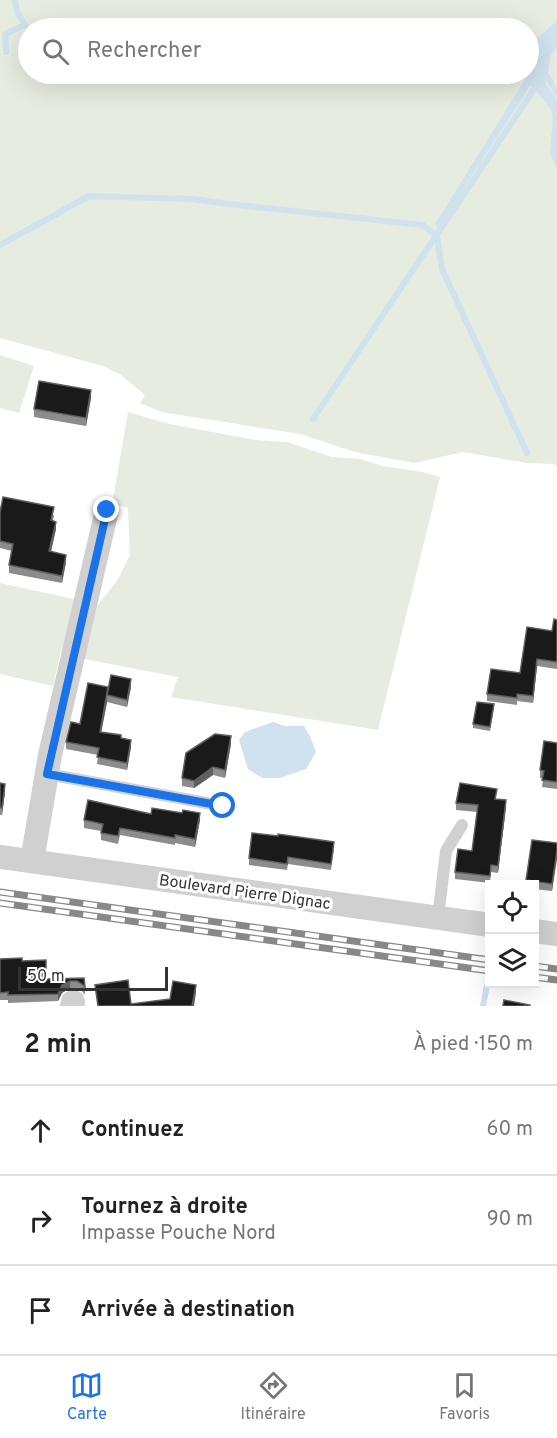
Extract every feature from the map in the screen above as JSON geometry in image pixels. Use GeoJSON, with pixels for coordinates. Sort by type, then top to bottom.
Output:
{"type":"FeatureCollection","features":[{"type":"Feature","properties":{"kind":"street"},"geometry":{"type":"LineString","coordinates":[[32,861],[47,774],[107,510]]}},
{"type":"Feature","properties":{"kind":"street","name":"Boulevard Pierre Dignac"},"geometry":{"type":"LineString","coordinates":[[0,857],[485,924]]}},
{"type":"Feature","properties":{"kind":"street"},"geometry":{"type":"LineString","coordinates":[[539,932],[557,934]]}},
{"type":"Feature","properties":{"kind":"lane"},"geometry":{"type":"LineString","coordinates":[[47,774],[223,806]]}},
{"type":"Feature","properties":{"kind":"lane"},"geometry":{"type":"LineString","coordinates":[[438,918],[446,851],[462,825]]}},
{"type":"Feature","properties":{"kind":"shaded area"},"geometry":{"type":"Polygon","coordinates":[[[0,0],[557,0],[557,466],[463,452],[414,463],[355,452],[300,434],[161,412],[140,403],[145,395],[121,375],[103,366],[0,338],[0,0]]]}},
{"type":"Feature","properties":{"kind":"shaded area"},"geometry":{"type":"Polygon","coordinates":[[[0,355],[34,366],[19,413],[0,408],[0,355]]]}},
{"type":"Feature","properties":{"kind":"shaded area"},"geometry":{"type":"Polygon","coordinates":[[[128,412],[165,423],[255,440],[287,442],[332,457],[360,459],[440,477],[378,730],[171,697],[178,677],[79,658],[92,612],[117,581],[130,555],[128,508],[112,505],[128,412]]]}},
{"type":"Feature","properties":{"kind":"shaded area"},"geometry":{"type":"Polygon","coordinates":[[[0,583],[78,600],[60,655],[53,686],[0,674],[0,583]]]}},
{"type":"Feature","properties":{"kind":"water"},"geometry":{"type":"Polygon","coordinates":[[[557,20],[557,48],[544,69],[546,84],[557,100],[557,170],[550,152],[553,118],[551,109],[532,86],[529,86],[439,228],[435,224],[522,84],[539,84],[539,37],[557,20]]]}},
{"type":"Feature","properties":{"kind":"water"},"geometry":{"type":"Polygon","coordinates":[[[273,722],[285,726],[304,726],[316,752],[306,769],[280,778],[262,778],[248,769],[239,740],[245,732],[273,722]]]}},
{"type":"Feature","properties":{"kind":"building"},"geometry":{"type":"Polygon","coordinates":[[[39,381],[91,390],[86,418],[34,409],[39,381]]]}},
{"type":"Feature","properties":{"kind":"building"},"geometry":{"type":"Polygon","coordinates":[[[3,497],[54,507],[51,520],[56,522],[49,551],[66,555],[62,576],[9,565],[13,544],[0,541],[0,512],[3,497]]]}},
{"type":"Feature","properties":{"kind":"building"},"geometry":{"type":"Polygon","coordinates":[[[554,619],[557,620],[557,662],[537,659],[533,696],[517,694],[517,698],[487,694],[491,669],[520,673],[527,627],[552,631],[554,619]]]}},
{"type":"Feature","properties":{"kind":"building"},"geometry":{"type":"Polygon","coordinates":[[[111,675],[131,679],[127,700],[107,695],[111,675]]]}},
{"type":"Feature","properties":{"kind":"building"},"geometry":{"type":"Polygon","coordinates":[[[88,683],[108,687],[100,732],[121,735],[121,738],[131,740],[127,763],[97,757],[99,748],[66,742],[71,722],[80,724],[88,683]]]}},
{"type":"Feature","properties":{"kind":"building"},"geometry":{"type":"Polygon","coordinates":[[[477,702],[494,704],[490,727],[473,724],[477,702]]]}},
{"type":"Feature","properties":{"kind":"building"},"geometry":{"type":"Polygon","coordinates":[[[215,734],[231,736],[225,770],[213,767],[194,781],[182,778],[186,753],[215,734]]]}},
{"type":"Feature","properties":{"kind":"building"},"geometry":{"type":"Polygon","coordinates":[[[544,741],[557,743],[557,782],[542,780],[544,771],[540,770],[544,741]]]}},
{"type":"Feature","properties":{"kind":"building"},"geometry":{"type":"Polygon","coordinates":[[[0,783],[5,784],[2,808],[0,807],[0,783]]]}},
{"type":"Feature","properties":{"kind":"building"},"geometry":{"type":"Polygon","coordinates":[[[460,783],[497,789],[495,799],[506,800],[498,866],[491,865],[490,876],[455,872],[458,849],[472,851],[478,805],[456,803],[460,783]]]}},
{"type":"Feature","properties":{"kind":"building"},"geometry":{"type":"Polygon","coordinates":[[[88,800],[151,814],[152,808],[182,813],[183,810],[200,813],[195,839],[175,835],[175,838],[120,828],[118,836],[101,833],[103,824],[84,820],[88,800]]]}},
{"type":"Feature","properties":{"kind":"building"},"geometry":{"type":"Polygon","coordinates":[[[252,833],[278,836],[278,834],[334,842],[331,864],[288,857],[287,864],[249,858],[252,833]]]}},
{"type":"Feature","properties":{"kind":"building"},"geometry":{"type":"Polygon","coordinates":[[[532,840],[557,843],[552,884],[539,882],[539,880],[526,880],[532,840]]]}},
{"type":"Feature","properties":{"kind":"building"},"geometry":{"type":"Polygon","coordinates":[[[22,958],[22,961],[46,960],[46,979],[84,978],[85,987],[77,981],[70,981],[62,985],[58,994],[8,995],[8,992],[0,993],[0,959],[22,958]]]}},
{"type":"Feature","properties":{"kind":"building"},"geometry":{"type":"Polygon","coordinates":[[[128,980],[131,1004],[170,999],[173,981],[196,985],[192,1006],[98,1006],[95,985],[128,980]]]}},
{"type":"Feature","properties":{"kind":"building"},"geometry":{"type":"Polygon","coordinates":[[[504,1000],[530,1005],[530,1006],[503,1006],[504,1000]]]}},
{"type":"Feature","properties":{"kind":"waterway"},"geometry":{"type":"LineString","coordinates":[[15,0],[21,18]]}},
{"type":"Feature","properties":{"kind":"waterway"},"geometry":{"type":"LineString","coordinates":[[6,52],[5,34],[18,28]]}},
{"type":"Feature","properties":{"kind":"waterway"},"geometry":{"type":"LineString","coordinates":[[547,58],[545,73],[557,93]]}},
{"type":"Feature","properties":{"kind":"waterway"},"geometry":{"type":"LineString","coordinates":[[539,82],[545,73]]}},
{"type":"Feature","properties":{"kind":"waterway"},"geometry":{"type":"LineString","coordinates":[[313,419],[538,84]]}},
{"type":"Feature","properties":{"kind":"waterway"},"geometry":{"type":"LineString","coordinates":[[0,245],[89,196],[193,199],[423,225],[437,236],[442,269],[527,453]]}},
{"type":"Feature","properties":{"kind":"waterway"},"geometry":{"type":"LineString","coordinates":[[483,1006],[486,988]]}},
{"type":"Feature","properties":{"kind":"railway"},"geometry":{"type":"LineString","coordinates":[[0,892],[485,959]]}},
{"type":"Feature","properties":{"kind":"railway"},"geometry":{"type":"LineString","coordinates":[[0,903],[485,970]]}},
{"type":"Feature","properties":{"kind":"railway"},"geometry":{"type":"LineString","coordinates":[[539,967],[557,969]]}},
{"type":"Feature","properties":{"kind":"railway"},"geometry":{"type":"LineString","coordinates":[[539,978],[557,980]]}},
{"type":"Feature","properties":{"kind":"route"},"geometry":{"type":"LineString","coordinates":[[107,510],[47,774],[223,806]]}}]}
